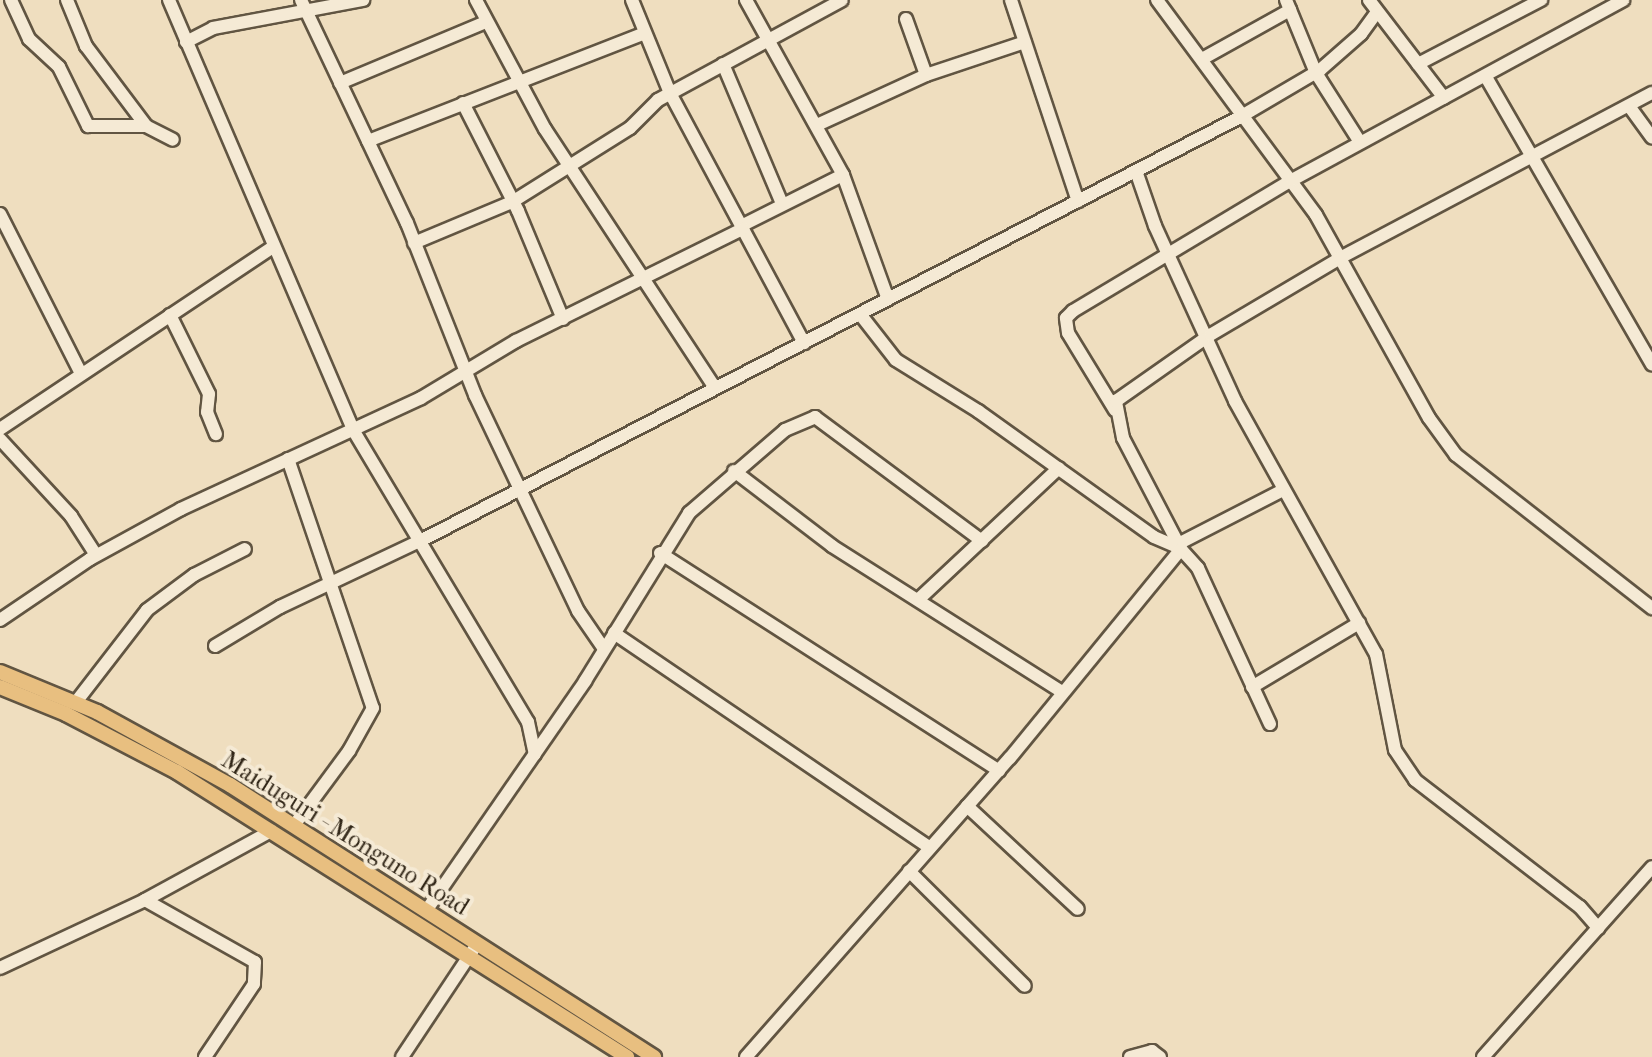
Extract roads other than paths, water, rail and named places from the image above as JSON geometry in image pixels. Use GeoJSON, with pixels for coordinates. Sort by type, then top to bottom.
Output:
{"type":"FeatureCollection","features":[{"type":"Feature","properties":{"kind":"main road","name":"Maiduguri - Monguno Road"},"geometry":{"type":"LineString","coordinates":[[0,672],[76,702],[295,824],[426,911],[474,949],[627,1057]]}},
{"type":"Feature","properties":{"kind":"main road","name":"Maiduguri - Monguno Road"},"geometry":{"type":"LineString","coordinates":[[0,687],[106,734],[654,1057]]}},
{"type":"Feature","properties":{"kind":"street"},"geometry":{"type":"LineString","coordinates":[[11,0],[29,39],[59,67],[88,126],[146,126]]}},
{"type":"Feature","properties":{"kind":"street"},"geometry":{"type":"LineString","coordinates":[[67,0],[86,46],[146,126],[173,140]]}},
{"type":"Feature","properties":{"kind":"street"},"geometry":{"type":"LineString","coordinates":[[169,0],[352,428],[422,540],[533,733],[535,754]]}},
{"type":"Feature","properties":{"kind":"street"},"geometry":{"type":"LineString","coordinates":[[186,42],[213,28],[303,5],[363,0]]}},
{"type":"Feature","properties":{"kind":"street"},"geometry":{"type":"LineString","coordinates":[[476,0],[570,166],[715,388]]}},
{"type":"Feature","properties":{"kind":"street"},"geometry":{"type":"LineString","coordinates":[[632,0],[670,93],[804,343]]}},
{"type":"Feature","properties":{"kind":"street"},"geometry":{"type":"LineString","coordinates":[[746,0],[843,175],[888,299]]}},
{"type":"Feature","properties":{"kind":"street"},"geometry":{"type":"LineString","coordinates":[[414,243],[512,202],[630,128],[670,93],[842,0]]}},
{"type":"Feature","properties":{"kind":"street"},"geometry":{"type":"LineString","coordinates":[[1011,0],[1078,201]]}},
{"type":"Feature","properties":{"kind":"street"},"geometry":{"type":"LineString","coordinates":[[1157,0],[1202,59],[1240,117],[1292,180],[1340,258],[1429,418],[1456,455],[1652,608]]}},
{"type":"Feature","properties":{"kind":"street"},"geometry":{"type":"LineString","coordinates":[[1369,0],[1444,98]]}},
{"type":"Feature","properties":{"kind":"street"},"geometry":{"type":"LineString","coordinates":[[1418,64],[1541,0]]}},
{"type":"Feature","properties":{"kind":"street"},"geometry":{"type":"LineString","coordinates":[[1270,724],[1198,568],[1179,546],[1123,438],[1117,413],[1068,333],[1066,318],[1292,180],[1623,0]]}},
{"type":"Feature","properties":{"kind":"street"},"geometry":{"type":"LineString","coordinates":[[303,5],[414,243],[465,370],[578,611],[604,649]]}},
{"type":"Feature","properties":{"kind":"street"},"geometry":{"type":"LineString","coordinates":[[1202,59],[1288,5],[1316,73],[1360,142]]}},
{"type":"Feature","properties":{"kind":"street"},"geometry":{"type":"LineString","coordinates":[[215,646],[1240,117],[1316,73],[1361,34],[1376,13]]}},
{"type":"Feature","properties":{"kind":"street"},"geometry":{"type":"LineString","coordinates":[[906,19],[926,75]]}},
{"type":"Feature","properties":{"kind":"street"},"geometry":{"type":"LineString","coordinates":[[340,83],[486,22]]}},
{"type":"Feature","properties":{"kind":"street"},"geometry":{"type":"LineString","coordinates":[[368,141],[645,33]]}},
{"type":"Feature","properties":{"kind":"street"},"geometry":{"type":"LineString","coordinates":[[817,125],[926,75],[1025,42]]}},
{"type":"Feature","properties":{"kind":"street"},"geometry":{"type":"LineString","coordinates":[[723,64],[782,204]]}},
{"type":"Feature","properties":{"kind":"street"},"geometry":{"type":"LineString","coordinates":[[1486,77],[1652,365]]}},
{"type":"Feature","properties":{"kind":"street"},"geometry":{"type":"LineString","coordinates":[[1117,413],[1122,392],[1210,335],[1340,258],[1652,93]]}},
{"type":"Feature","properties":{"kind":"street"},"geometry":{"type":"LineString","coordinates":[[463,103],[512,202],[563,319]]}},
{"type":"Feature","properties":{"kind":"street"},"geometry":{"type":"LineString","coordinates":[[1629,106],[1652,138]]}},
{"type":"Feature","properties":{"kind":"street"},"geometry":{"type":"LineString","coordinates":[[1136,171],[1169,254],[1210,335],[1281,491],[1376,654],[1395,750],[1415,780],[1580,907],[1598,928]]}},
{"type":"Feature","properties":{"kind":"street"},"geometry":{"type":"LineString","coordinates":[[0,620],[96,555],[352,428],[421,398],[465,370],[843,175]]}},
{"type":"Feature","properties":{"kind":"street"},"geometry":{"type":"LineString","coordinates":[[0,214],[81,374]]}},
{"type":"Feature","properties":{"kind":"street"},"geometry":{"type":"LineString","coordinates":[[0,429],[273,247]]}},
{"type":"Feature","properties":{"kind":"street"},"geometry":{"type":"LineString","coordinates":[[860,314],[896,360],[1059,468],[1154,537],[1179,546]]}},
{"type":"Feature","properties":{"kind":"street"},"geometry":{"type":"LineString","coordinates":[[170,315],[209,394],[207,412],[216,434]]}},
{"type":"Feature","properties":{"kind":"street"},"geometry":{"type":"LineString","coordinates":[[426,911],[535,754],[614,633],[660,553],[689,513],[785,430],[815,417],[982,541]]}},
{"type":"Feature","properties":{"kind":"street"},"geometry":{"type":"LineString","coordinates":[[0,439],[71,516],[96,555]]}},
{"type":"Feature","properties":{"kind":"street"},"geometry":{"type":"LineString","coordinates":[[288,459],[373,708],[349,751],[295,824]]}},
{"type":"Feature","properties":{"kind":"street"},"geometry":{"type":"LineString","coordinates":[[920,598],[1059,468]]}},
{"type":"Feature","properties":{"kind":"street"},"geometry":{"type":"LineString","coordinates":[[734,471],[832,546],[920,598],[1062,692]]}},
{"type":"Feature","properties":{"kind":"street"},"geometry":{"type":"LineString","coordinates":[[746,1057],[999,771],[1179,546],[1281,491]]}},
{"type":"Feature","properties":{"kind":"street"},"geometry":{"type":"LineString","coordinates":[[76,702],[147,610],[194,575],[245,549]]}},
{"type":"Feature","properties":{"kind":"street"},"geometry":{"type":"LineString","coordinates":[[660,553],[999,771]]}},
{"type":"Feature","properties":{"kind":"street"},"geometry":{"type":"LineString","coordinates":[[1252,687],[1359,623]]}},
{"type":"Feature","properties":{"kind":"street"},"geometry":{"type":"LineString","coordinates":[[614,633],[930,848]]}},
{"type":"Feature","properties":{"kind":"street"},"geometry":{"type":"LineString","coordinates":[[967,806],[1078,909]]}},
{"type":"Feature","properties":{"kind":"street"},"geometry":{"type":"LineString","coordinates":[[0,968],[145,900],[271,831]]}},
{"type":"Feature","properties":{"kind":"street"},"geometry":{"type":"LineString","coordinates":[[1483,1057],[1652,867]]}},
{"type":"Feature","properties":{"kind":"street"},"geometry":{"type":"LineString","coordinates":[[909,871],[1025,986]]}},
{"type":"Feature","properties":{"kind":"street"},"geometry":{"type":"LineString","coordinates":[[145,900],[255,962],[254,984],[205,1057]]}},
{"type":"Feature","properties":{"kind":"street"},"geometry":{"type":"LineString","coordinates":[[403,1057],[474,949]]}},
{"type":"Feature","properties":{"kind":"street"},"geometry":{"type":"LineString","coordinates":[[1130,1057],[1152,1051],[1160,1057]]}}]}
